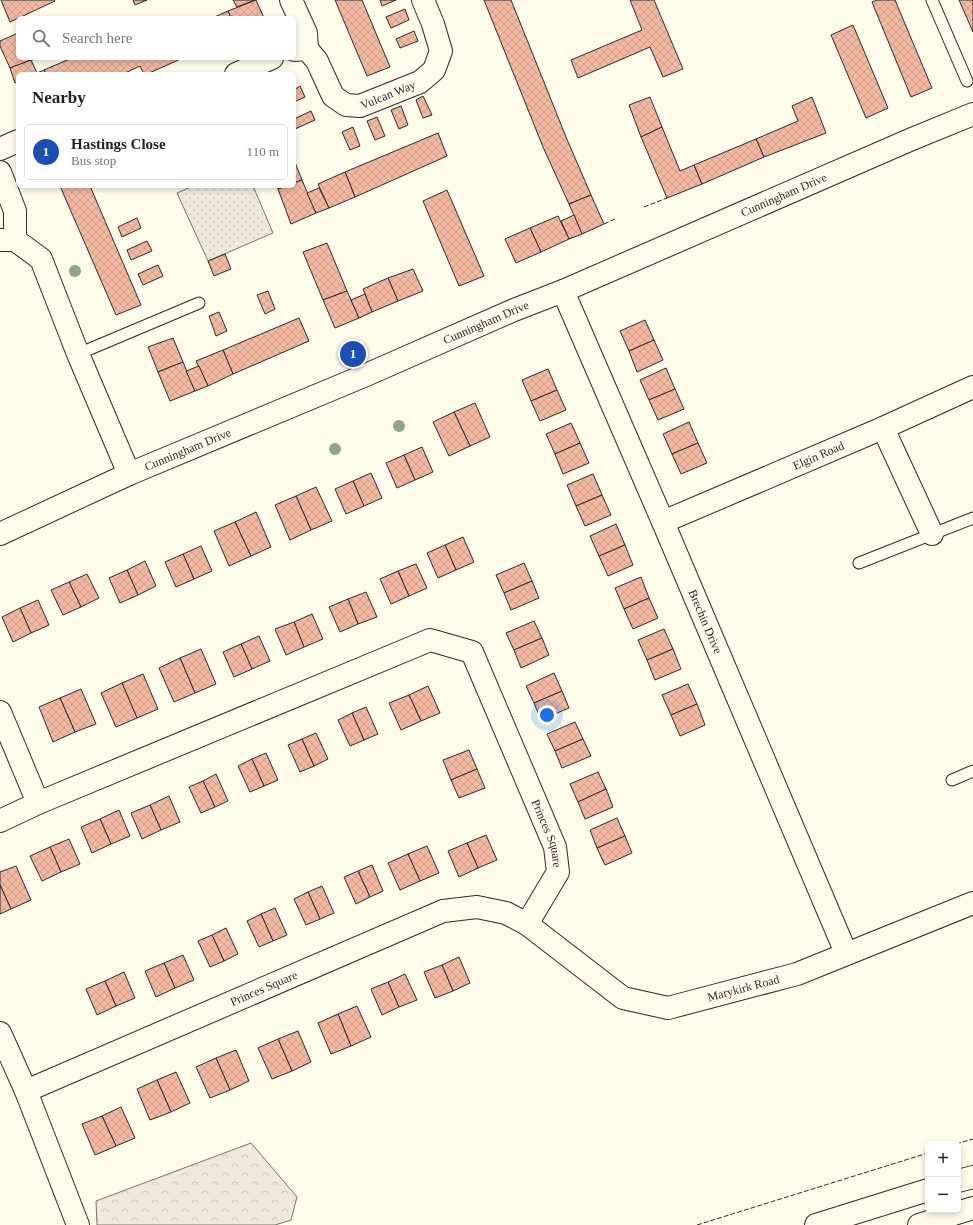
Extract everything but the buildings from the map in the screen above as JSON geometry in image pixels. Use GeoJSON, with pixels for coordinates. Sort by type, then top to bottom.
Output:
{"type":"FeatureCollection","features":[{"type":"Feature","properties":{"kind":"street"},"geometry":{"type":"LineString","coordinates":[[291,0],[306,33],[301,50]]}},
{"type":"Feature","properties":{"kind":"street","name":"Vulcan Way"},"geometry":{"type":"LineString","coordinates":[[301,50],[317,61],[333,96],[346,105],[360,106],[420,82],[434,70],[441,51],[433,24],[423,0]]}},
{"type":"Feature","properties":{"kind":"street"},"geometry":{"type":"LineString","coordinates":[[240,72],[268,60]]}},
{"type":"Feature","properties":{"kind":"street","name":"Cunningham Drive"},"geometry":{"type":"LineString","coordinates":[[0,534],[130,474],[366,375],[514,310],[562,291],[973,114]]}},
{"type":"Feature","properties":{"kind":"street"},"geometry":{"type":"LineString","coordinates":[[0,149],[16,142]]}},
{"type":"Feature","properties":{"kind":"street"},"geometry":{"type":"LineString","coordinates":[[0,172],[15,211],[7,240],[41,258],[78,354],[130,474]]}},
{"type":"Feature","properties":{"kind":"street","name":"Brechin Drive"},"geometry":{"type":"LineString","coordinates":[[562,291],[663,522],[846,953]]}},
{"type":"Feature","properties":{"kind":"street","name":"Elgin Road"},"geometry":{"type":"LineString","coordinates":[[663,522],[883,428],[973,387]]}},
{"type":"Feature","properties":{"kind":"street"},"geometry":{"type":"LineString","coordinates":[[883,428],[932,534]]}},
{"type":"Feature","properties":{"kind":"street","name":"Princes Square"},"geometry":{"type":"LineString","coordinates":[[0,821],[38,803],[430,640],[472,652],[555,847],[558,872],[527,924],[506,913],[478,907],[443,911],[26,1091]]}},
{"type":"Feature","properties":{"kind":"street"},"geometry":{"type":"LineString","coordinates":[[0,712],[38,803]]}},
{"type":"Feature","properties":{"kind":"street","name":"Marykirk Road"},"geometry":{"type":"LineString","coordinates":[[527,924],[623,998],[668,1008],[797,974],[973,903]]}},
{"type":"Feature","properties":{"kind":"street"},"geometry":{"type":"LineString","coordinates":[[0,1033],[26,1091],[78,1225]]}},
{"type":"Feature","properties":{"kind":"street"},"geometry":{"type":"LineString","coordinates":[[961,1180],[973,1177]]}},
{"type":"Feature","properties":{"kind":"street"},"geometry":{"type":"LineString","coordinates":[[816,1225],[925,1191]]}},
{"type":"Feature","properties":{"kind":"street"},"geometry":{"type":"LineString","coordinates":[[919,1225],[973,1208]]}},
{"type":"Feature","properties":{"kind":"lane"},"geometry":{"type":"LineString","coordinates":[[932,0],[967,81]]}},
{"type":"Feature","properties":{"kind":"lane"},"geometry":{"type":"LineString","coordinates":[[78,354],[199,303]]}},
{"type":"Feature","properties":{"kind":"lane"},"geometry":{"type":"LineString","coordinates":[[859,564],[973,518]]}},
{"type":"Feature","properties":{"kind":"lane"},"geometry":{"type":"LineString","coordinates":[[952,780],[973,771]]}},
{"type":"Feature","properties":{"kind":"green space"},"geometry":{"type":"Polygon","coordinates":[[[188,188],[254,188],[273,233],[208,261],[177,193],[188,188]]]}},
{"type":"Feature","properties":{"kind":"green space"},"geometry":{"type":"Polygon","coordinates":[[[251,1143],[297,1197],[291,1220],[275,1225],[97,1225],[96,1201],[251,1143]]]}},
{"type":"Feature","properties":{"kind":"fence"},"geometry":{"type":"LineString","coordinates":[[644,207],[667,198]]}},
{"type":"Feature","properties":{"kind":"fence"},"geometry":{"type":"LineString","coordinates":[[604,224],[615,219]]}},
{"type":"Feature","properties":{"kind":"fence"},"geometry":{"type":"LineString","coordinates":[[961,1143],[973,1139]]}},
{"type":"Feature","properties":{"kind":"fence"},"geometry":{"type":"LineString","coordinates":[[697,1225],[925,1154]]}},
{"type":"Feature","properties":{"kind":"place","name":"Hastings Close"},"geometry":{"type":"Point","coordinates":[353,354]}}]}
